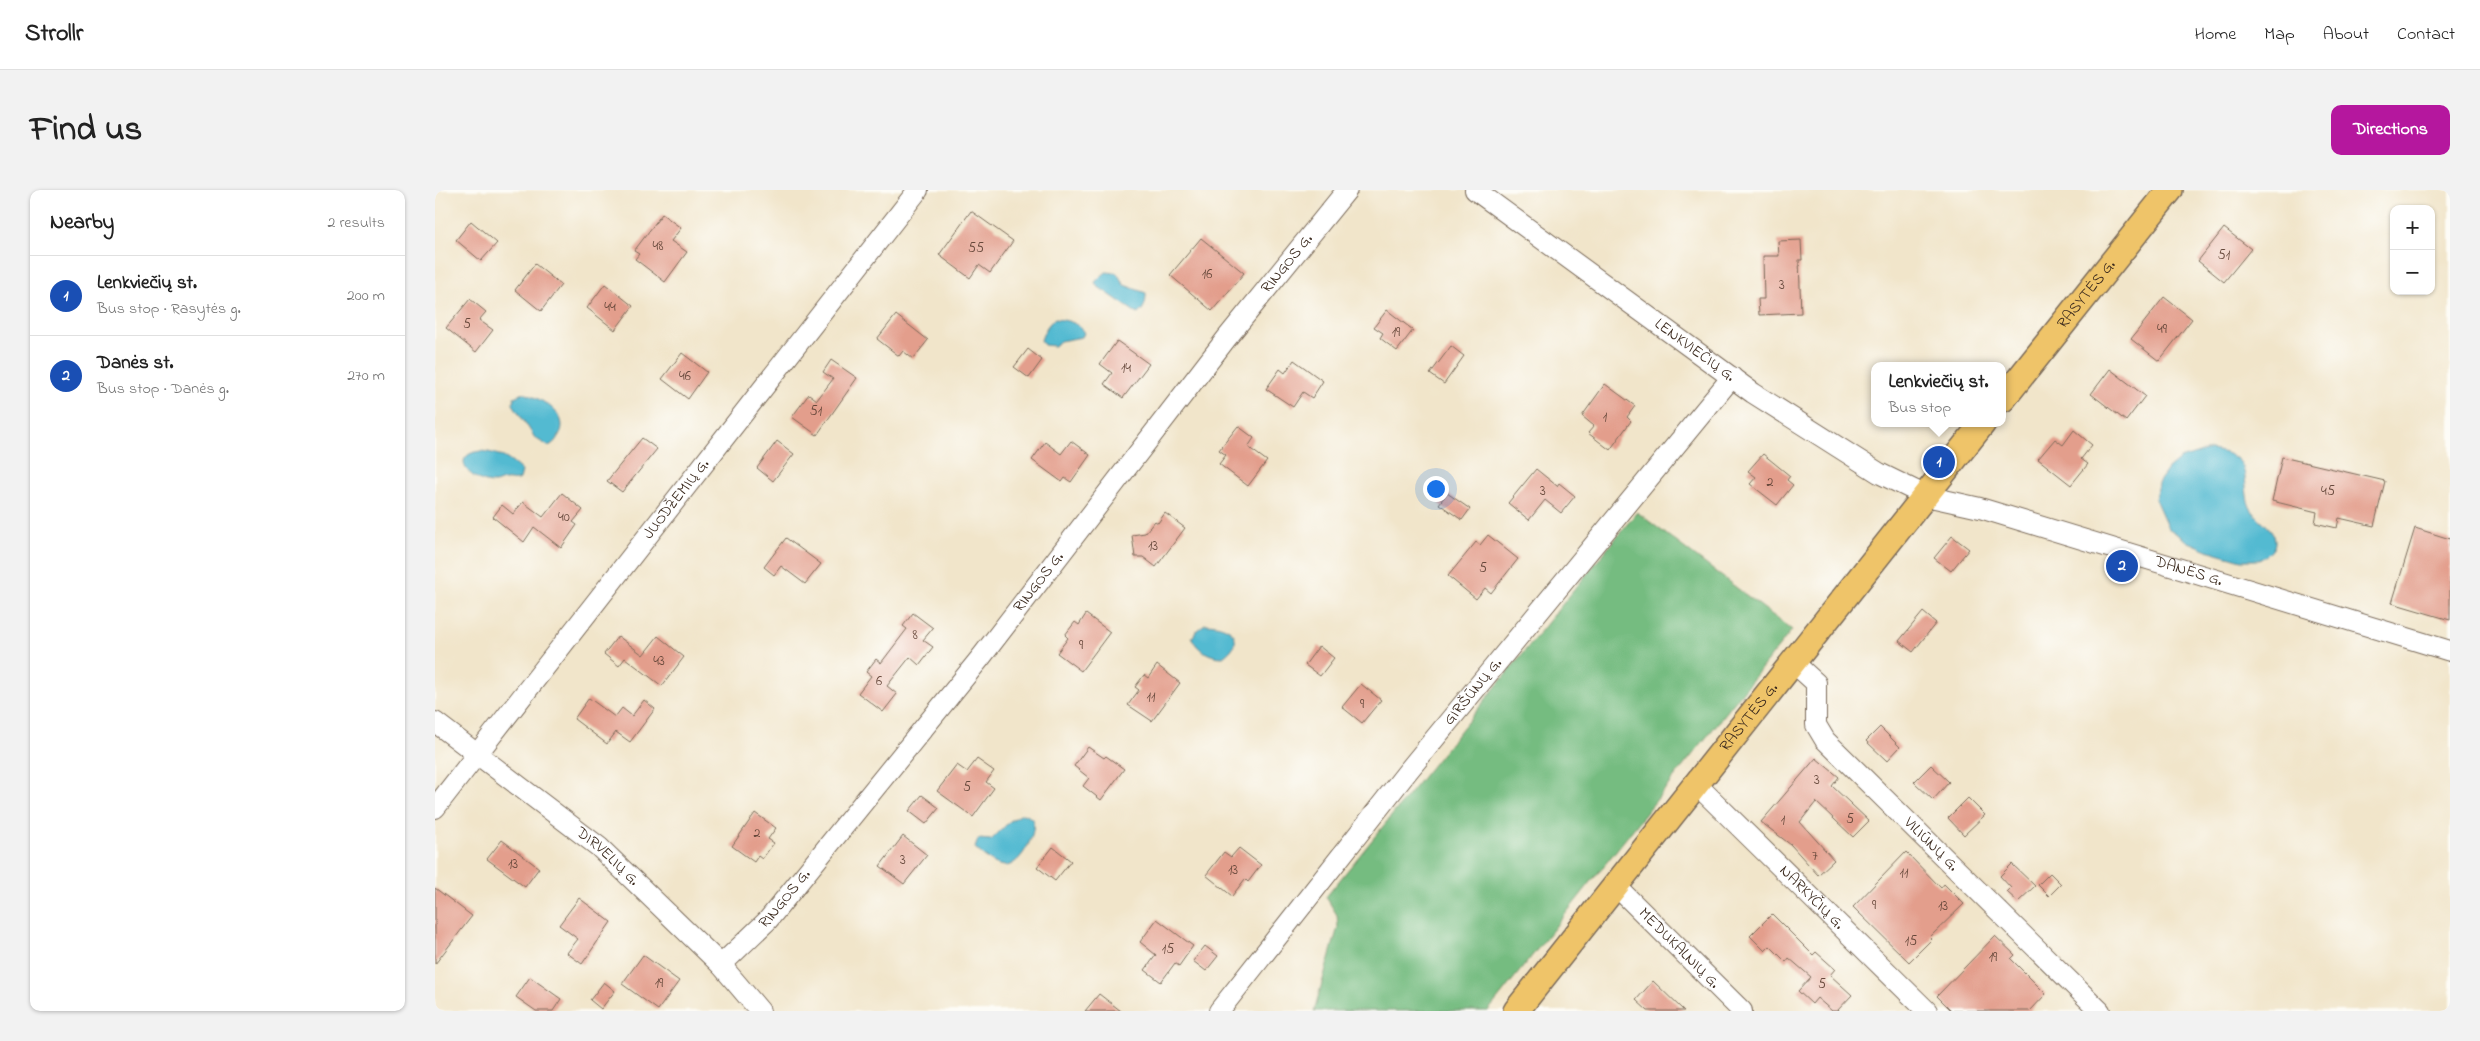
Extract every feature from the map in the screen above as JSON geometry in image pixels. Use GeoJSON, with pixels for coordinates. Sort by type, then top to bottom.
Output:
{"type":"FeatureCollection","features":[{"type":"Feature","properties":{"kind":"main road","name":"RASYTĖS G."},"geometry":{"type":"LineString","coordinates":[[2006,395],[2170,190]]}},
{"type":"Feature","properties":{"kind":"main road","name":"RASYTĖS G."},"geometry":{"type":"LineString","coordinates":[[1516,1011],[1980,427]]}},
{"type":"Feature","properties":{"kind":"street","name":"JUODŽEMIŲ G."},"geometry":{"type":"LineString","coordinates":[[435,808],[918,190]]}},
{"type":"Feature","properties":{"kind":"street","name":"RINGOS G."},"geometry":{"type":"LineString","coordinates":[[721,965],[768,920],[976,664],[1226,339],[1347,190]]}},
{"type":"Feature","properties":{"kind":"street","name":"LENKVIEČIŲ G."},"geometry":{"type":"LineString","coordinates":[[1475,190],[1732,377],[1879,473],[1925,496]]}},
{"type":"Feature","properties":{"kind":"street","name":"GIRŠŪNŲ G."},"geometry":{"type":"LineString","coordinates":[[1219,1011],[1408,771],[1732,377]]}},
{"type":"Feature","properties":{"kind":"street","name":"DANĖS G."},"geometry":{"type":"LineString","coordinates":[[1925,496],[1989,511],[2450,651]]}},
{"type":"Feature","properties":{"kind":"street","name":"VILIŪNŲ G."},"geometry":{"type":"LineString","coordinates":[[1794,663],[1816,683],[1816,725],[1825,740],[2100,1011]]}},
{"type":"Feature","properties":{"kind":"street","name":"DIRVELIŲ G."},"geometry":{"type":"LineString","coordinates":[[435,722],[599,847],[721,965],[760,1011]]}},
{"type":"Feature","properties":{"kind":"street","name":"NARKYČIŲ G."},"geometry":{"type":"LineString","coordinates":[[1696,784],[1927,1011]]}},
{"type":"Feature","properties":{"kind":"street","name":"MEDUKALNIŲ G."},"geometry":{"type":"LineString","coordinates":[[1615,885],[1742,1011]]}},
{"type":"Feature","properties":{"kind":"green space"},"geometry":{"type":"Polygon","coordinates":[[[1637,512],[1792,630],[1488,1011],[1314,1011],[1338,927],[1337,915],[1326,897],[1637,512]]]}},
{"type":"Feature","properties":{"kind":"water"},"geometry":{"type":"Polygon","coordinates":[[[1106,272],[1117,273],[1124,285],[1146,293],[1145,305],[1138,314],[1097,286],[1095,282],[1106,272]]]}},
{"type":"Feature","properties":{"kind":"water"},"geometry":{"type":"Polygon","coordinates":[[[1055,319],[1068,321],[1079,326],[1084,333],[1082,337],[1060,341],[1055,346],[1044,345],[1041,340],[1043,334],[1055,319]]]}},
{"type":"Feature","properties":{"kind":"water"},"geometry":{"type":"Polygon","coordinates":[[[523,393],[537,398],[558,414],[562,428],[555,442],[548,446],[535,438],[513,404],[514,397],[523,393]]]}},
{"type":"Feature","properties":{"kind":"water"},"geometry":{"type":"Polygon","coordinates":[[[2209,450],[2230,455],[2240,462],[2244,471],[2250,507],[2274,535],[2274,547],[2259,560],[2242,560],[2210,551],[2189,542],[2168,528],[2155,499],[2158,483],[2168,469],[2180,459],[2209,450]]]}},
{"type":"Feature","properties":{"kind":"water"},"geometry":{"type":"Polygon","coordinates":[[[481,451],[499,455],[513,463],[522,471],[520,479],[494,483],[477,479],[466,468],[464,463],[465,458],[481,451]]]}},
{"type":"Feature","properties":{"kind":"water"},"geometry":{"type":"Polygon","coordinates":[[[1205,624],[1222,626],[1233,633],[1235,644],[1223,657],[1213,656],[1205,652],[1194,642],[1192,638],[1197,630],[1205,624]]]}},
{"type":"Feature","properties":{"kind":"water"},"geometry":{"type":"Polygon","coordinates":[[[1022,814],[1027,815],[1033,820],[1034,826],[1027,848],[1017,861],[1011,865],[1001,866],[989,860],[975,848],[978,839],[991,840],[1010,821],[1022,814]]]}},
{"type":"Feature","properties":{"kind":"building"},"geometry":{"type":"Polygon","coordinates":[[[971,211],[1013,241],[990,273],[979,265],[970,278],[939,255],[971,211]]]}},
{"type":"Feature","properties":{"kind":"building"},"geometry":{"type":"Polygon","coordinates":[[[662,214],[681,228],[671,241],[687,252],[665,282],[635,259],[639,254],[634,251],[662,214]]]}},
{"type":"Feature","properties":{"kind":"building"},"geometry":{"type":"Polygon","coordinates":[[[471,221],[497,243],[481,261],[456,240],[471,221]]]}},
{"type":"Feature","properties":{"kind":"building"},"geometry":{"type":"Polygon","coordinates":[[[2224,228],[2251,249],[2224,282],[2198,261],[2224,228]]]}},
{"type":"Feature","properties":{"kind":"building"},"geometry":{"type":"Polygon","coordinates":[[[1201,238],[1244,273],[1212,311],[1170,275],[1201,238]]]}},
{"type":"Feature","properties":{"kind":"building"},"geometry":{"type":"Polygon","coordinates":[[[1801,240],[1802,260],[1799,260],[1801,313],[1759,315],[1758,299],[1764,299],[1763,256],[1779,256],[1778,241],[1801,240]]]}},
{"type":"Feature","properties":{"kind":"building"},"geometry":{"type":"Polygon","coordinates":[[[535,264],[561,285],[541,311],[515,290],[535,264]]]}},
{"type":"Feature","properties":{"kind":"building"},"geometry":{"type":"Polygon","coordinates":[[[605,284],[633,306],[615,330],[587,308],[605,284]]]}},
{"type":"Feature","properties":{"kind":"building"},"geometry":{"type":"Polygon","coordinates":[[[2164,297],[2192,319],[2159,361],[2131,339],[2164,297]]]}},
{"type":"Feature","properties":{"kind":"building"},"geometry":{"type":"Polygon","coordinates":[[[470,299],[486,312],[479,320],[493,330],[476,352],[446,328],[470,299]]]}},
{"type":"Feature","properties":{"kind":"building"},"geometry":{"type":"Polygon","coordinates":[[[1387,310],[1413,330],[1397,351],[1380,338],[1383,333],[1374,327],[1387,310]]]}},
{"type":"Feature","properties":{"kind":"building"},"geometry":{"type":"Polygon","coordinates":[[[896,315],[928,340],[913,359],[903,351],[899,356],[877,339],[896,315]]]}},
{"type":"Feature","properties":{"kind":"building"},"geometry":{"type":"Polygon","coordinates":[[[1117,341],[1149,364],[1123,398],[1104,384],[1112,373],[1100,364],[1117,341]]]}},
{"type":"Feature","properties":{"kind":"building"},"geometry":{"type":"Polygon","coordinates":[[[1451,346],[1464,356],[1444,384],[1430,374],[1451,346]]]}},
{"type":"Feature","properties":{"kind":"building"},"geometry":{"type":"Polygon","coordinates":[[[1028,349],[1042,360],[1029,378],[1014,367],[1028,349]]]}},
{"type":"Feature","properties":{"kind":"building"},"geometry":{"type":"Polygon","coordinates":[[[682,353],[707,372],[688,399],[662,379],[682,353]]]}},
{"type":"Feature","properties":{"kind":"building"},"geometry":{"type":"Polygon","coordinates":[[[831,360],[857,378],[817,435],[792,417],[809,394],[817,400],[833,379],[823,372],[831,360]]]}},
{"type":"Feature","properties":{"kind":"building"},"geometry":{"type":"Polygon","coordinates":[[[1294,360],[1323,381],[1312,398],[1303,392],[1293,407],[1266,389],[1280,369],[1285,373],[1294,360]]]}},
{"type":"Feature","properties":{"kind":"building"},"geometry":{"type":"Polygon","coordinates":[[[2110,369],[2145,396],[2126,421],[2091,394],[2110,369]]]}},
{"type":"Feature","properties":{"kind":"building"},"geometry":{"type":"Polygon","coordinates":[[[1605,384],[1635,406],[1627,417],[1631,421],[1610,450],[1588,433],[1594,426],[1582,416],[1605,384]]]}},
{"type":"Feature","properties":{"kind":"building"},"geometry":{"type":"Polygon","coordinates":[[[1238,426],[1254,438],[1248,447],[1267,461],[1248,486],[1219,464],[1226,455],[1219,450],[1238,426]]]}},
{"type":"Feature","properties":{"kind":"building"},"geometry":{"type":"Polygon","coordinates":[[[2074,430],[2092,445],[2081,459],[2088,464],[2071,485],[2038,459],[2055,439],[2063,445],[2074,430]]]}},
{"type":"Feature","properties":{"kind":"building"},"geometry":{"type":"Polygon","coordinates":[[[642,438],[657,449],[622,492],[607,481],[642,438]]]}},
{"type":"Feature","properties":{"kind":"building"},"geometry":{"type":"Polygon","coordinates":[[[777,441],[794,454],[773,481],[757,468],[777,441]]]}},
{"type":"Feature","properties":{"kind":"building"},"geometry":{"type":"Polygon","coordinates":[[[1071,441],[1090,455],[1071,482],[1065,478],[1062,482],[1032,460],[1045,442],[1061,454],[1071,441]]]}},
{"type":"Feature","properties":{"kind":"building"},"geometry":{"type":"Polygon","coordinates":[[[1763,454],[1790,476],[1787,480],[1793,485],[1777,505],[1750,484],[1756,477],[1748,471],[1763,454]]]}},
{"type":"Feature","properties":{"kind":"building"},"geometry":{"type":"Polygon","coordinates":[[[2282,457],[2385,481],[2374,526],[2339,518],[2337,528],[2315,523],[2317,512],[2272,501],[2282,457]]]}},
{"type":"Feature","properties":{"kind":"building"},"geometry":{"type":"Polygon","coordinates":[[[1536,469],[1557,486],[1559,483],[1575,496],[1561,513],[1545,500],[1529,520],[1508,503],[1536,469]]]}},
{"type":"Feature","properties":{"kind":"building"},"geometry":{"type":"Polygon","coordinates":[[[562,493],[583,510],[573,522],[577,525],[561,548],[534,527],[524,542],[493,517],[502,505],[513,514],[523,502],[543,517],[562,493]]]}},
{"type":"Feature","properties":{"kind":"building"},"geometry":{"type":"Polygon","coordinates":[[[1447,493],[1470,509],[1462,520],[1439,504],[1447,493]]]}},
{"type":"Feature","properties":{"kind":"building"},"geometry":{"type":"Polygon","coordinates":[[[1165,513],[1185,528],[1156,567],[1143,557],[1135,557],[1132,535],[1145,533],[1155,521],[1158,523],[1165,513]]]}},
{"type":"Feature","properties":{"kind":"building"},"geometry":{"type":"Polygon","coordinates":[[[2415,528],[2450,539],[2450,620],[2392,603],[2415,528]]]}},
{"type":"Feature","properties":{"kind":"building"},"geometry":{"type":"Polygon","coordinates":[[[1488,535],[1518,559],[1491,593],[1485,588],[1476,599],[1448,576],[1476,542],[1480,545],[1488,535]]]}},
{"type":"Feature","properties":{"kind":"building"},"geometry":{"type":"Polygon","coordinates":[[[1952,536],[1969,549],[1951,571],[1934,558],[1952,536]]]}},
{"type":"Feature","properties":{"kind":"building"},"geometry":{"type":"Polygon","coordinates":[[[786,538],[821,564],[805,584],[781,566],[774,575],[764,567],[786,538]]]}},
{"type":"Feature","properties":{"kind":"building"},"geometry":{"type":"Polygon","coordinates":[[[1923,612],[1936,623],[1913,652],[1899,641],[1923,612]]]}},
{"type":"Feature","properties":{"kind":"building"},"geometry":{"type":"Polygon","coordinates":[[[913,613],[933,628],[923,640],[933,647],[919,665],[910,657],[887,686],[897,694],[883,712],[858,693],[871,676],[866,672],[876,659],[881,663],[907,629],[903,626],[913,613]]]}},
{"type":"Feature","properties":{"kind":"building"},"geometry":{"type":"Polygon","coordinates":[[[1086,614],[1110,632],[1081,671],[1057,653],[1068,638],[1065,635],[1075,622],[1079,625],[1086,614]]]}},
{"type":"Feature","properties":{"kind":"building"},"geometry":{"type":"Polygon","coordinates":[[[618,636],[643,655],[658,636],[684,657],[662,686],[625,658],[619,666],[604,654],[618,636]]]}},
{"type":"Feature","properties":{"kind":"building"},"geometry":{"type":"Polygon","coordinates":[[[1319,646],[1334,658],[1320,676],[1305,665],[1319,646]]]}},
{"type":"Feature","properties":{"kind":"building"},"geometry":{"type":"Polygon","coordinates":[[[1157,665],[1180,683],[1152,721],[1128,705],[1139,690],[1135,687],[1144,675],[1148,678],[1157,665]]]}},
{"type":"Feature","properties":{"kind":"building"},"geometry":{"type":"Polygon","coordinates":[[[1361,684],[1381,700],[1362,723],[1342,707],[1361,684]]]}},
{"type":"Feature","properties":{"kind":"building"},"geometry":{"type":"Polygon","coordinates":[[[589,698],[615,717],[622,708],[632,716],[644,700],[655,709],[630,742],[616,732],[607,744],[574,719],[589,698]]]}},
{"type":"Feature","properties":{"kind":"building"},"geometry":{"type":"Polygon","coordinates":[[[1880,727],[1900,747],[1887,761],[1866,741],[1880,727]]]}},
{"type":"Feature","properties":{"kind":"building"},"geometry":{"type":"Polygon","coordinates":[[[1088,747],[1104,758],[1106,756],[1124,769],[1101,800],[1083,786],[1089,778],[1074,766],[1088,747]]]}},
{"type":"Feature","properties":{"kind":"building"},"geometry":{"type":"Polygon","coordinates":[[[1816,758],[1839,777],[1832,786],[1869,821],[1853,837],[1816,802],[1800,822],[1834,860],[1818,875],[1791,845],[1761,822],[1816,758]]]}},
{"type":"Feature","properties":{"kind":"building"},"geometry":{"type":"Polygon","coordinates":[[[977,759],[994,771],[986,782],[994,788],[973,817],[937,791],[957,765],[967,772],[977,759]]]}},
{"type":"Feature","properties":{"kind":"building"},"geometry":{"type":"Polygon","coordinates":[[[1931,765],[1949,782],[1933,800],[1914,782],[1931,765]]]}},
{"type":"Feature","properties":{"kind":"building"},"geometry":{"type":"Polygon","coordinates":[[[922,795],[939,808],[926,824],[909,811],[922,795]]]}},
{"type":"Feature","properties":{"kind":"building"},"geometry":{"type":"Polygon","coordinates":[[[1968,798],[1985,815],[1964,835],[1948,818],[1968,798]]]}},
{"type":"Feature","properties":{"kind":"building"},"geometry":{"type":"Polygon","coordinates":[[[755,813],[776,828],[768,839],[774,843],[762,859],[758,856],[754,862],[732,846],[755,813]]]}},
{"type":"Feature","properties":{"kind":"building"},"geometry":{"type":"Polygon","coordinates":[[[903,836],[927,855],[904,884],[880,866],[903,836]]]}},
{"type":"Feature","properties":{"kind":"building"},"geometry":{"type":"Polygon","coordinates":[[[502,840],[539,868],[525,887],[487,859],[502,840]]]}},
{"type":"Feature","properties":{"kind":"building"},"geometry":{"type":"Polygon","coordinates":[[[1053,847],[1071,861],[1055,881],[1037,867],[1053,847]]]}},
{"type":"Feature","properties":{"kind":"building"},"geometry":{"type":"Polygon","coordinates":[[[1239,848],[1261,865],[1248,882],[1245,879],[1232,896],[1206,875],[1224,852],[1231,857],[1239,848]]]}},
{"type":"Feature","properties":{"kind":"building"},"geometry":{"type":"Polygon","coordinates":[[[1906,852],[1941,888],[1944,884],[1964,904],[1930,937],[1932,939],[1909,962],[1853,907],[1906,852]]]}},
{"type":"Feature","properties":{"kind":"building"},"geometry":{"type":"Polygon","coordinates":[[[2012,864],[2035,886],[2018,902],[2007,892],[2011,888],[2000,876],[2012,864]]]}},
{"type":"Feature","properties":{"kind":"building"},"geometry":{"type":"Polygon","coordinates":[[[2050,873],[2061,884],[2049,896],[2038,885],[2050,873]]]}},
{"type":"Feature","properties":{"kind":"building"},"geometry":{"type":"Polygon","coordinates":[[[435,888],[472,916],[435,964],[435,888]]]}},
{"type":"Feature","properties":{"kind":"building"},"geometry":{"type":"Polygon","coordinates":[[[579,898],[611,922],[582,964],[567,953],[578,939],[559,925],[579,898]]]}},
{"type":"Feature","properties":{"kind":"building"},"geometry":{"type":"Polygon","coordinates":[[[1772,914],[1813,955],[1816,952],[1835,969],[1830,975],[1852,995],[1837,1011],[1832,1011],[1817,998],[1812,1004],[1798,991],[1811,977],[1789,958],[1786,962],[1770,946],[1765,951],[1750,936],[1772,914]]]}},
{"type":"Feature","properties":{"kind":"building"},"geometry":{"type":"Polygon","coordinates":[[[1157,919],[1193,946],[1179,966],[1175,963],[1161,982],[1145,970],[1156,955],[1140,942],[1157,919]]]}},
{"type":"Feature","properties":{"kind":"building"},"geometry":{"type":"Polygon","coordinates":[[[1995,936],[2015,955],[2011,959],[2046,994],[2030,1011],[1952,1011],[1937,996],[1995,936]]]}},
{"type":"Feature","properties":{"kind":"building"},"geometry":{"type":"Polygon","coordinates":[[[1205,946],[1218,956],[1206,971],[1193,961],[1205,946]]]}},
{"type":"Feature","properties":{"kind":"building"},"geometry":{"type":"Polygon","coordinates":[[[643,955],[679,981],[658,1010],[622,984],[643,955]]]}},
{"type":"Feature","properties":{"kind":"building"},"geometry":{"type":"Polygon","coordinates":[[[530,977],[561,999],[553,1011],[536,1011],[516,997],[530,977]]]}},
{"type":"Feature","properties":{"kind":"building"},"geometry":{"type":"Polygon","coordinates":[[[1653,981],[1684,1011],[1648,1011],[1636,1000],[1653,981]]]}},
{"type":"Feature","properties":{"kind":"building"},"geometry":{"type":"Polygon","coordinates":[[[604,982],[615,991],[601,1009],[590,1000],[604,982]]]}},
{"type":"Feature","properties":{"kind":"building"},"geometry":{"type":"Polygon","coordinates":[[[1099,994],[1121,1011],[1085,1011],[1099,994]]]}},
{"type":"Feature","properties":{"kind":"place","name":"Lenkviečių st."},"geometry":{"type":"Point","coordinates":[1939,462]}},
{"type":"Feature","properties":{"kind":"place","name":"Danės st."},"geometry":{"type":"Point","coordinates":[2122,566]}}]}
